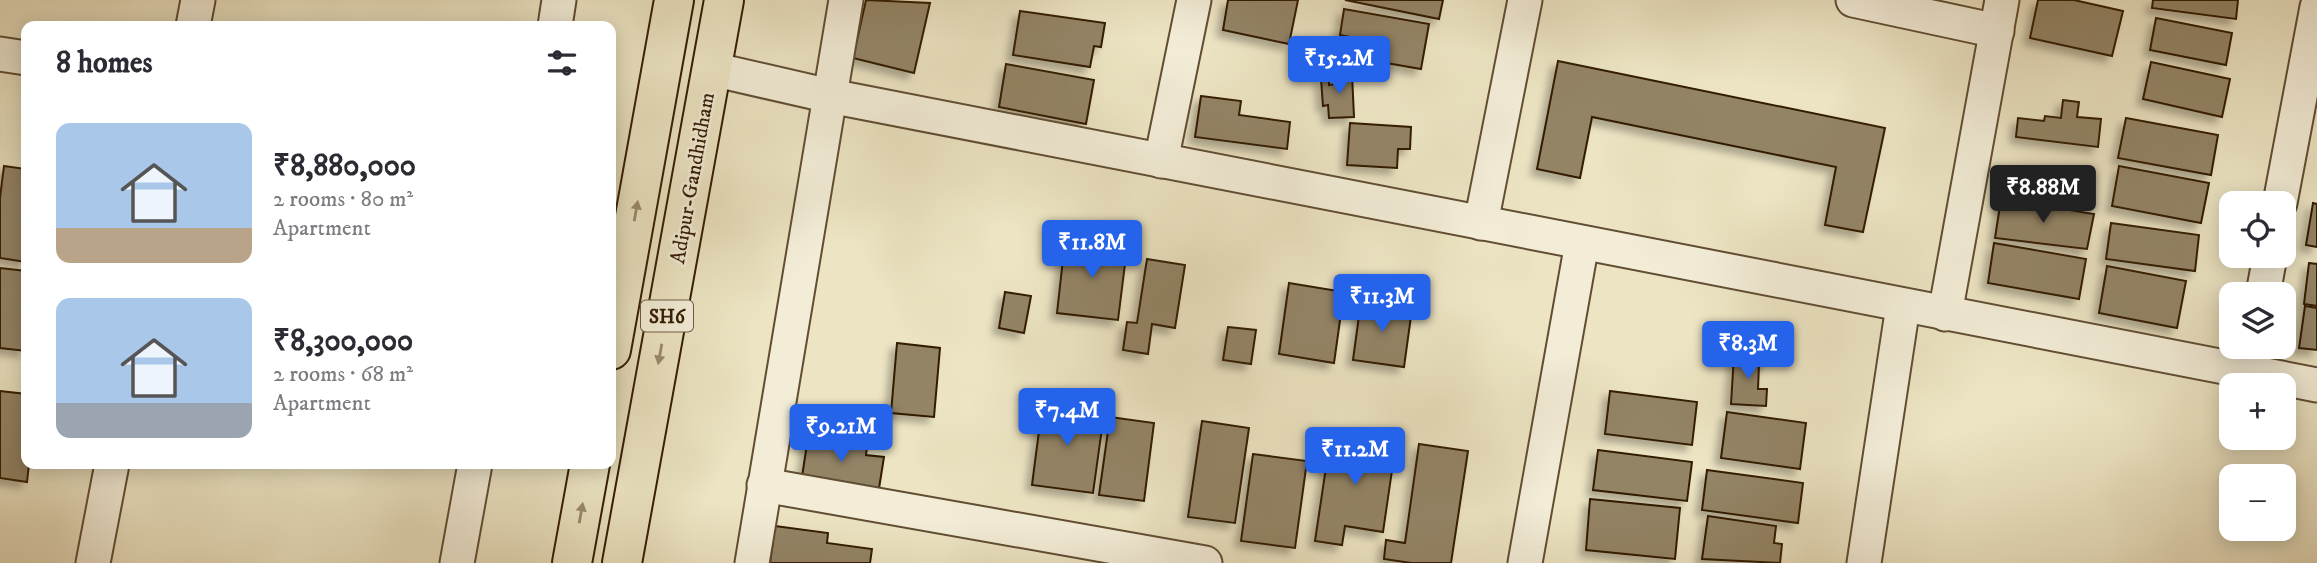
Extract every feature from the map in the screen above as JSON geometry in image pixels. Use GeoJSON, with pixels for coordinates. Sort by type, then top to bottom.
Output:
{"type":"FeatureCollection","features":[{"type":"Feature","properties":{"kind":"main road","name":"SH6"},"geometry":{"type":"LineString","coordinates":[[616,322],[674,0]]}},
{"type":"Feature","properties":{"kind":"main road","name":"Adipur-Gandhidham"},"geometry":{"type":"LineString","coordinates":[[622,563],[724,0]]}},
{"type":"Feature","properties":{"kind":"main road"},"geometry":{"type":"LineString","coordinates":[[572,563],[589,469]]}},
{"type":"Feature","properties":{"kind":"street"},"geometry":{"type":"LineString","coordinates":[[194,21],[198,0]]}},
{"type":"Feature","properties":{"kind":"street"},"geometry":{"type":"LineString","coordinates":[[556,21],[559,0]]}},
{"type":"Feature","properties":{"kind":"street"},"geometry":{"type":"LineString","coordinates":[[751,563],[846,0]]}},
{"type":"Feature","properties":{"kind":"street"},"geometry":{"type":"LineString","coordinates":[[1161,161],[1194,0]]}},
{"type":"Feature","properties":{"kind":"street"},"geometry":{"type":"LineString","coordinates":[[1481,223],[1524,0]]}},
{"type":"Feature","properties":{"kind":"street"},"geometry":{"type":"LineString","coordinates":[[1853,0],[2000,16],[1945,314]]}},
{"type":"Feature","properties":{"kind":"street"},"geometry":{"type":"LineString","coordinates":[[2282,191],[2317,7]]}},
{"type":"Feature","properties":{"kind":"street"},"geometry":{"type":"LineString","coordinates":[[0,54],[21,57]]}},
{"type":"Feature","properties":{"kind":"street"},"geometry":{"type":"LineString","coordinates":[[712,69],[830,96],[1945,314],[2219,354]]}},
{"type":"Feature","properties":{"kind":"street"},"geometry":{"type":"LineString","coordinates":[[1525,563],[1582,243]]}},
{"type":"Feature","properties":{"kind":"street"},"geometry":{"type":"LineString","coordinates":[[1864,563],[1903,306]]}},
{"type":"Feature","properties":{"kind":"street"},"geometry":{"type":"LineString","coordinates":[[2251,359],[2317,385]]}},
{"type":"Feature","properties":{"kind":"street"},"geometry":{"type":"LineString","coordinates":[[93,563],[111,469]]}},
{"type":"Feature","properties":{"kind":"street"},"geometry":{"type":"LineString","coordinates":[[457,563],[474,469]]}},
{"type":"Feature","properties":{"kind":"street"},"geometry":{"type":"LineString","coordinates":[[764,485],[1129,556],[1205,563]]}},
{"type":"Feature","properties":{"kind":"building"},"geometry":{"type":"Polygon","coordinates":[[[866,0],[930,3],[914,73],[853,58],[866,0]]]}},
{"type":"Feature","properties":{"kind":"building"},"geometry":{"type":"Polygon","coordinates":[[[1228,0],[1298,0],[1289,44],[1223,30],[1228,0]]]}},
{"type":"Feature","properties":{"kind":"building"},"geometry":{"type":"Polygon","coordinates":[[[1345,0],[1443,0],[1439,19],[1345,0]]]}},
{"type":"Feature","properties":{"kind":"building"},"geometry":{"type":"Polygon","coordinates":[[[2038,0],[2074,0],[2123,11],[2112,56],[2030,38],[2038,0]]]}},
{"type":"Feature","properties":{"kind":"building"},"geometry":{"type":"Polygon","coordinates":[[[2153,0],[2238,0],[2236,19],[2152,8],[2153,0]]]}},
{"type":"Feature","properties":{"kind":"building"},"geometry":{"type":"Polygon","coordinates":[[[1344,9],[1429,24],[1421,69],[1363,59],[1366,40],[1340,35],[1344,9]]]}},
{"type":"Feature","properties":{"kind":"building"},"geometry":{"type":"Polygon","coordinates":[[[1020,11],[1105,23],[1101,47],[1094,46],[1090,67],[1013,55],[1020,11]]]}},
{"type":"Feature","properties":{"kind":"building"},"geometry":{"type":"Polygon","coordinates":[[[2156,18],[2232,33],[2226,65],[2150,50],[2156,18]]]}},
{"type":"Feature","properties":{"kind":"building"},"geometry":{"type":"Polygon","coordinates":[[[1558,61],[1885,128],[1863,232],[1825,225],[1836,167],[1592,117],[1580,178],[1537,169],[1558,61]]]}},
{"type":"Feature","properties":{"kind":"building"},"geometry":{"type":"Polygon","coordinates":[[[2151,62],[2230,79],[2222,117],[2143,99],[2151,62]]]}},
{"type":"Feature","properties":{"kind":"building"},"geometry":{"type":"Polygon","coordinates":[[[1006,64],[1094,80],[1086,124],[999,107],[1006,64]]]}},
{"type":"Feature","properties":{"kind":"building"},"geometry":{"type":"Polygon","coordinates":[[[1352,74],[1354,117],[1329,118],[1328,105],[1323,106],[1321,79],[1329,79],[1329,85],[1335,84],[1334,75],[1352,74]]]}},
{"type":"Feature","properties":{"kind":"building"},"geometry":{"type":"Polygon","coordinates":[[[1201,96],[1241,101],[1239,115],[1290,122],[1287,149],[1195,137],[1201,96]]]}},
{"type":"Feature","properties":{"kind":"building"},"geometry":{"type":"Polygon","coordinates":[[[2063,100],[2079,102],[2077,117],[2101,119],[2098,147],[2016,137],[2018,118],[2044,121],[2045,116],[2061,118],[2063,100]]]}},
{"type":"Feature","properties":{"kind":"building"},"geometry":{"type":"Polygon","coordinates":[[[2126,118],[2218,135],[2211,175],[2118,158],[2126,118]]]}},
{"type":"Feature","properties":{"kind":"building"},"geometry":{"type":"Polygon","coordinates":[[[1350,123],[1411,127],[1410,149],[1398,149],[1397,168],[1347,165],[1350,123]]]}},
{"type":"Feature","properties":{"kind":"building"},"geometry":{"type":"Polygon","coordinates":[[[4,166],[21,168],[21,261],[0,258],[0,198],[4,166]]]}},
{"type":"Feature","properties":{"kind":"building"},"geometry":{"type":"Polygon","coordinates":[[[2119,166],[2209,183],[2201,223],[2112,206],[2119,166]]]}},
{"type":"Feature","properties":{"kind":"building"},"geometry":{"type":"Polygon","coordinates":[[[2001,199],[2094,214],[2087,249],[1995,238],[2001,199]]]}},
{"type":"Feature","properties":{"kind":"building"},"geometry":{"type":"Polygon","coordinates":[[[2313,203],[2317,204],[2317,247],[2306,245],[2313,203]]]}},
{"type":"Feature","properties":{"kind":"building"},"geometry":{"type":"Polygon","coordinates":[[[2111,223],[2199,235],[2195,271],[2106,259],[2111,223]]]}},
{"type":"Feature","properties":{"kind":"building"},"geometry":{"type":"Polygon","coordinates":[[[1065,241],[1127,248],[1118,320],[1057,313],[1065,241]]]}},
{"type":"Feature","properties":{"kind":"building"},"geometry":{"type":"Polygon","coordinates":[[[1994,243],[2086,259],[2079,299],[1988,283],[1994,243]]]}},
{"type":"Feature","properties":{"kind":"building"},"geometry":{"type":"Polygon","coordinates":[[[1147,259],[1185,265],[1175,328],[1152,324],[1148,354],[1123,350],[1127,322],[1137,323],[1147,259]]]}},
{"type":"Feature","properties":{"kind":"building"},"geometry":{"type":"Polygon","coordinates":[[[2309,263],[2317,264],[2317,306],[2304,304],[2309,263]]]}},
{"type":"Feature","properties":{"kind":"building"},"geometry":{"type":"Polygon","coordinates":[[[2107,266],[2186,281],[2177,328],[2099,313],[2107,266]]]}},
{"type":"Feature","properties":{"kind":"building"},"geometry":{"type":"Polygon","coordinates":[[[0,268],[21,270],[21,350],[0,348],[0,268]]]}},
{"type":"Feature","properties":{"kind":"building"},"geometry":{"type":"Polygon","coordinates":[[[1289,283],[1344,292],[1334,363],[1279,354],[1289,283]]]}},
{"type":"Feature","properties":{"kind":"building"},"geometry":{"type":"Polygon","coordinates":[[[1005,292],[1031,296],[1024,333],[999,328],[1005,292]]]}},
{"type":"Feature","properties":{"kind":"building"},"geometry":{"type":"Polygon","coordinates":[[[1361,301],[1412,309],[1404,367],[1353,360],[1361,301]]]}},
{"type":"Feature","properties":{"kind":"building"},"geometry":{"type":"Polygon","coordinates":[[[2305,306],[2317,308],[2317,350],[2299,348],[2305,306]]]}},
{"type":"Feature","properties":{"kind":"building"},"geometry":{"type":"Polygon","coordinates":[[[1228,327],[1256,330],[1251,364],[1223,360],[1228,327]]]}},
{"type":"Feature","properties":{"kind":"building"},"geometry":{"type":"Polygon","coordinates":[[[897,343],[940,348],[934,417],[891,413],[897,343]]]}},
{"type":"Feature","properties":{"kind":"building"},"geometry":{"type":"Polygon","coordinates":[[[1734,355],[1767,357],[1766,365],[1759,364],[1758,389],[1767,389],[1766,406],[1731,404],[1734,355]]]}},
{"type":"Feature","properties":{"kind":"building"},"geometry":{"type":"Polygon","coordinates":[[[0,391],[21,393],[21,469],[28,469],[27,482],[0,478],[0,391]]]}},
{"type":"Feature","properties":{"kind":"building"},"geometry":{"type":"Polygon","coordinates":[[[1610,391],[1697,402],[1692,445],[1605,434],[1610,391]]]}},
{"type":"Feature","properties":{"kind":"building"},"geometry":{"type":"Polygon","coordinates":[[[1043,400],[1081,404],[1079,417],[1103,421],[1093,493],[1032,485],[1043,400]]]}},
{"type":"Feature","properties":{"kind":"building"},"geometry":{"type":"Polygon","coordinates":[[[1727,412],[1806,423],[1800,469],[1721,458],[1727,412]]]}},
{"type":"Feature","properties":{"kind":"building"},"geometry":{"type":"Polygon","coordinates":[[[1110,417],[1154,423],[1144,501],[1099,495],[1110,417]]]}},
{"type":"Feature","properties":{"kind":"building"},"geometry":{"type":"Polygon","coordinates":[[[1202,421],[1249,428],[1235,523],[1188,517],[1202,421]]]}},
{"type":"Feature","properties":{"kind":"building"},"geometry":{"type":"Polygon","coordinates":[[[810,424],[869,432],[866,455],[884,457],[877,501],[800,490],[810,424]]]}},
{"type":"Feature","properties":{"kind":"building"},"geometry":{"type":"Polygon","coordinates":[[[1331,434],[1396,443],[1383,532],[1345,526],[1342,545],[1315,541],[1331,434]]]}},
{"type":"Feature","properties":{"kind":"building"},"geometry":{"type":"Polygon","coordinates":[[[1419,444],[1468,451],[1451,563],[1411,563],[1384,559],[1386,540],[1405,543],[1419,444]]]}},
{"type":"Feature","properties":{"kind":"building"},"geometry":{"type":"Polygon","coordinates":[[[1598,450],[1692,462],[1687,501],[1593,490],[1598,450]]]}},
{"type":"Feature","properties":{"kind":"building"},"geometry":{"type":"Polygon","coordinates":[[[1253,454],[1307,461],[1295,548],[1241,541],[1253,454]]]}},
{"type":"Feature","properties":{"kind":"building"},"geometry":{"type":"Polygon","coordinates":[[[1707,470],[1803,483],[1798,523],[1702,510],[1707,470]]]}},
{"type":"Feature","properties":{"kind":"building"},"geometry":{"type":"Polygon","coordinates":[[[1590,499],[1680,508],[1675,559],[1586,550],[1590,499]]]}},
{"type":"Feature","properties":{"kind":"building"},"geometry":{"type":"Polygon","coordinates":[[[1708,516],[1776,526],[1774,543],[1782,544],[1780,563],[1702,559],[1708,516]]]}},
{"type":"Feature","properties":{"kind":"building"},"geometry":{"type":"Polygon","coordinates":[[[775,526],[828,533],[827,543],[872,549],[870,563],[770,563],[775,526]]]}}]}
